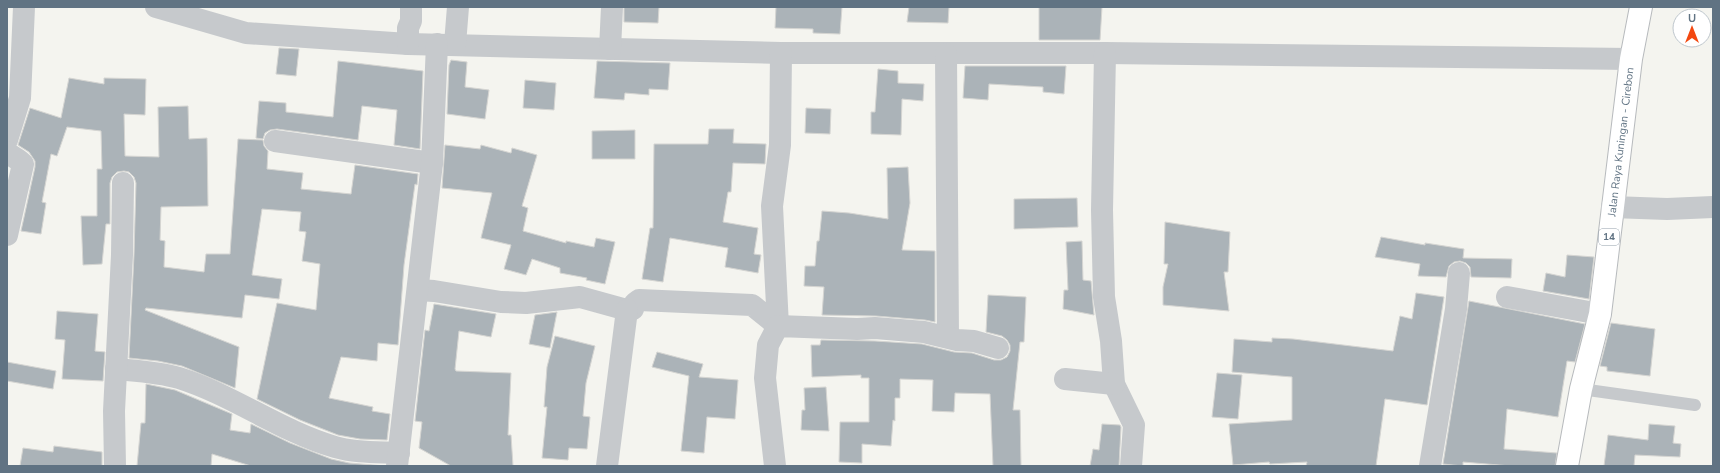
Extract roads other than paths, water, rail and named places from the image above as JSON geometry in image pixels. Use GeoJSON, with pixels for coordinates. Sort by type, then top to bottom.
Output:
{"type":"FeatureCollection","features":[{"type":"Feature","properties":{"kind":"highway","name":"Jalan Raya Kuningan - Cirebon"},"geometry":{"type":"LineString","coordinates":[[1567,466],[1581,389],[1600,314],[1631,59],[1641,7]]}},
{"type":"Feature","properties":{"kind":"street"},"geometry":{"type":"LineString","coordinates":[[7,140],[20,98],[24,7]]}},
{"type":"Feature","properties":{"kind":"street"},"geometry":{"type":"LineString","coordinates":[[156,7],[246,33],[408,44],[781,53],[1105,53],[1631,59]]}},
{"type":"Feature","properties":{"kind":"street"},"geometry":{"type":"LineString","coordinates":[[408,44],[408,28],[411,21],[411,7]]}},
{"type":"Feature","properties":{"kind":"street"},"geometry":{"type":"LineString","coordinates":[[116,369],[162,374],[180,378],[200,386],[273,422],[336,447],[398,459],[446,44],[458,7]]}},
{"type":"Feature","properties":{"kind":"street"},"geometry":{"type":"LineString","coordinates":[[610,49],[612,7]]}},
{"type":"Feature","properties":{"kind":"street"},"geometry":{"type":"LineString","coordinates":[[775,466],[764,378],[768,345],[778,326],[772,206],[780,145],[781,53]]}},
{"type":"Feature","properties":{"kind":"street"},"geometry":{"type":"LineString","coordinates":[[1105,53],[1102,218],[1104,297],[1111,341],[1114,384],[1134,425],[1131,466]]}},
{"type":"Feature","properties":{"kind":"street"},"geometry":{"type":"LineString","coordinates":[[946,54],[948,337]]}},
{"type":"Feature","properties":{"kind":"street"},"geometry":{"type":"LineString","coordinates":[[275,141],[432,163]]}},
{"type":"Feature","properties":{"kind":"street"},"geometry":{"type":"LineString","coordinates":[[7,152],[11,156],[19,159],[23,164],[7,233]]}},
{"type":"Feature","properties":{"kind":"street"},"geometry":{"type":"LineString","coordinates":[[115,466],[114,411],[122,255],[123,184]]}},
{"type":"Feature","properties":{"kind":"street"},"geometry":{"type":"LineString","coordinates":[[1612,207],[1667,209],[1713,207]]}},
{"type":"Feature","properties":{"kind":"street"},"geometry":{"type":"LineString","coordinates":[[1430,466],[1456,309],[1459,273]]}},
{"type":"Feature","properties":{"kind":"street"},"geometry":{"type":"LineString","coordinates":[[418,290],[434,291],[501,302],[526,303],[580,297],[627,310],[633,309],[636,303],[640,300],[752,305],[778,326],[888,329],[924,332],[957,340],[974,341],[998,348]]}},
{"type":"Feature","properties":{"kind":"street"},"geometry":{"type":"LineString","coordinates":[[1506,298],[1600,314]]}},
{"type":"Feature","properties":{"kind":"street"},"geometry":{"type":"LineString","coordinates":[[607,466],[627,310]]}},
{"type":"Feature","properties":{"kind":"street"},"geometry":{"type":"LineString","coordinates":[[1065,379],[1114,384]]}},
{"type":"Feature","properties":{"kind":"lane"},"geometry":{"type":"LineString","coordinates":[[1581,389],[1695,405]]}}]}
